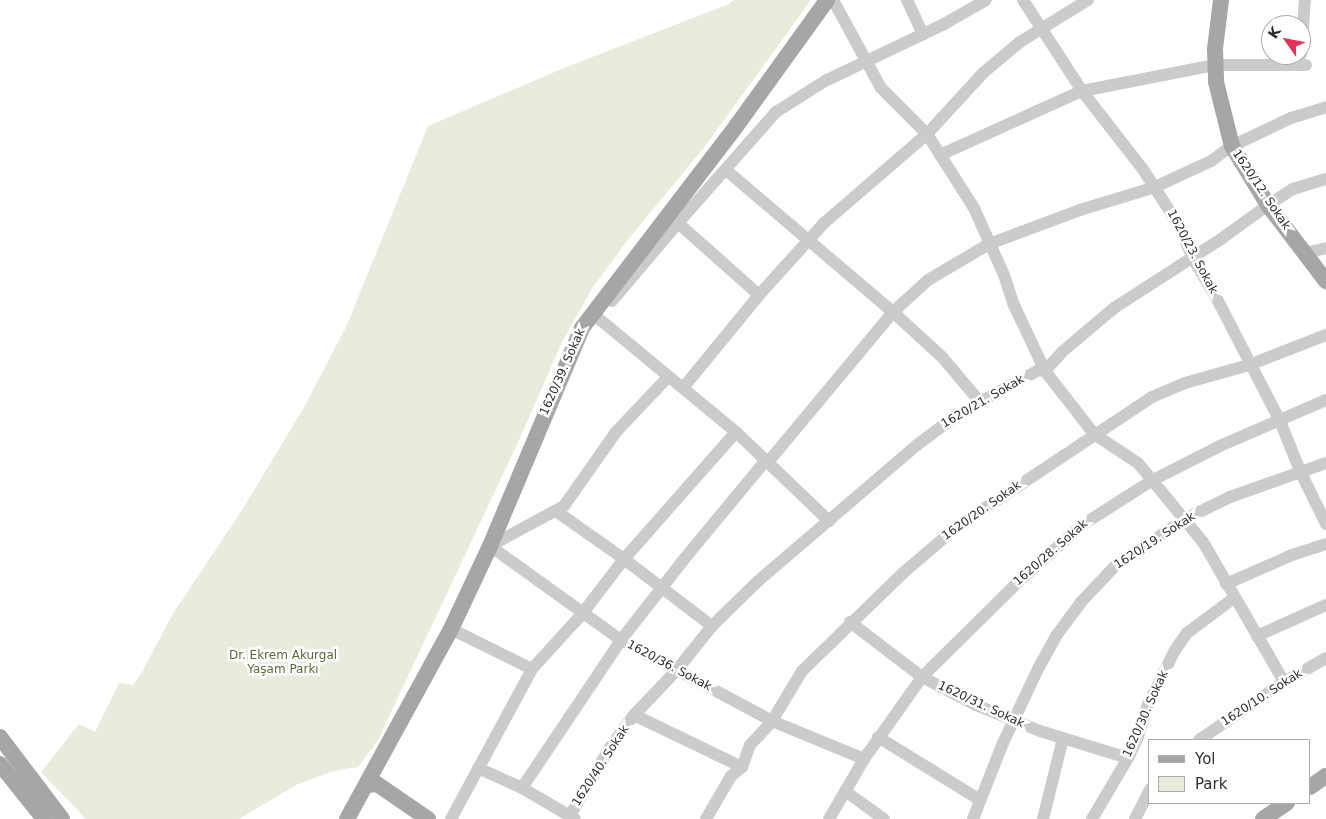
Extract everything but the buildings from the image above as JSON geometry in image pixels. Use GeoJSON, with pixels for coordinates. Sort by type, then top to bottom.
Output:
{"type":"FeatureCollection","features":[{"type":"Feature","properties":{"kind":"main road","name":"1620/39. Sokak"},"geometry":{"type":"LineString","coordinates":[[347,819],[451,629],[490,546],[578,336],[596,315],[737,125],[827,0]]}},
{"type":"Feature","properties":{"kind":"main road","name":"1620/12. Sokak"},"geometry":{"type":"LineString","coordinates":[[1221,0],[1215,65],[1216,82],[1232,146],[1268,205],[1326,281]]}},
{"type":"Feature","properties":{"kind":"main road"},"geometry":{"type":"LineString","coordinates":[[0,737],[62,819]]}},
{"type":"Feature","properties":{"kind":"main road"},"geometry":{"type":"LineString","coordinates":[[0,764],[44,819]]}},
{"type":"Feature","properties":{"kind":"main road"},"geometry":{"type":"LineString","coordinates":[[1311,786],[1326,776]]}},
{"type":"Feature","properties":{"kind":"main road"},"geometry":{"type":"LineString","coordinates":[[367,785],[376,784],[428,819]]}},
{"type":"Feature","properties":{"kind":"main road"},"geometry":{"type":"LineString","coordinates":[[1263,819],[1286,804]]}},
{"type":"Feature","properties":{"kind":"street"},"geometry":{"type":"LineString","coordinates":[[833,0],[881,88],[927,134],[974,208],[1004,275],[1014,305],[1045,371],[1094,434],[1138,463],[1203,542],[1284,682]]}},
{"type":"Feature","properties":{"kind":"street"},"geometry":{"type":"LineString","coordinates":[[907,0],[923,34]]}},
{"type":"Feature","properties":{"kind":"street"},"geometry":{"type":"LineString","coordinates":[[830,521],[736,432],[596,315],[776,112],[825,81],[923,34],[986,0]]}},
{"type":"Feature","properties":{"kind":"street","name":"1620/23. Sokak"},"geometry":{"type":"LineString","coordinates":[[1023,0],[1082,91],[1155,187],[1180,227],[1192,257],[1216,297],[1249,365],[1280,421],[1301,473],[1326,524]]}},
{"type":"Feature","properties":{"kind":"street"},"geometry":{"type":"LineString","coordinates":[[683,388],[759,295],[824,223],[927,134],[983,73],[1020,42],[1088,0]]}},
{"type":"Feature","properties":{"kind":"street"},"geometry":{"type":"LineString","coordinates":[[1304,15],[1305,0]]}},
{"type":"Feature","properties":{"kind":"street"},"geometry":{"type":"LineString","coordinates":[[940,155],[1082,91],[1215,65],[1261,62]]}},
{"type":"Feature","properties":{"kind":"street"},"geometry":{"type":"LineString","coordinates":[[522,788],[621,640],[662,587],[893,312],[928,280],[990,244],[1080,210],[1155,187],[1210,161],[1232,146],[1291,118],[1326,107]]}},
{"type":"Feature","properties":{"kind":"street"},"geometry":{"type":"LineString","coordinates":[[726,170],[810,238],[893,312],[943,358],[980,402]]}},
{"type":"Feature","properties":{"kind":"street","name":"1620/21. Sokak"},"geometry":{"type":"LineString","coordinates":[[676,671],[712,626],[757,582],[923,440],[980,402],[1039,370],[1045,371],[1062,352],[1114,308],[1268,205],[1293,189],[1326,179]]}},
{"type":"Feature","properties":{"kind":"street"},"geometry":{"type":"LineString","coordinates":[[678,223],[759,295]]}},
{"type":"Feature","properties":{"kind":"street"},"geometry":{"type":"LineString","coordinates":[[1305,253],[1326,248]]}},
{"type":"Feature","properties":{"kind":"street","name":"1620/20. Sokak"},"geometry":{"type":"LineString","coordinates":[[706,819],[731,776],[742,767],[750,745],[772,720],[802,671],[902,573],[958,526],[1152,397],[1185,383],[1249,365],[1326,335]]}},
{"type":"Feature","properties":{"kind":"street"},"geometry":{"type":"LineString","coordinates":[[490,546],[564,506],[616,432],[668,377]]}},
{"type":"Feature","properties":{"kind":"street","name":"1620/28. Sokak"},"geometry":{"type":"LineString","coordinates":[[829,819],[878,737],[922,676],[1016,584],[1082,525],[1152,480],[1222,445],[1326,400]]}},
{"type":"Feature","properties":{"kind":"street"},"geometry":{"type":"LineString","coordinates":[[451,819],[532,669],[582,614],[624,559],[736,432]]}},
{"type":"Feature","properties":{"kind":"street","name":"1620/19. Sokak"},"geometry":{"type":"LineString","coordinates":[[974,819],[980,800],[1014,721],[1056,636],[1082,601],[1115,566],[1185,519],[1230,497],[1326,463]]}},
{"type":"Feature","properties":{"kind":"street"},"geometry":{"type":"LineString","coordinates":[[556,511],[662,587],[712,626]]}},
{"type":"Feature","properties":{"kind":"street"},"geometry":{"type":"LineString","coordinates":[[1226,584],[1292,555],[1326,544]]}},
{"type":"Feature","properties":{"kind":"street","name":"1620/36. Sokak"},"geometry":{"type":"LineString","coordinates":[[490,546],[582,614],[621,640],[676,671],[772,720],[864,759]]}},
{"type":"Feature","properties":{"kind":"street","name":"1620/30. Sokak"},"geometry":{"type":"LineString","coordinates":[[1092,819],[1107,790],[1128,758],[1138,737],[1148,706],[1175,650],[1187,633],[1234,598]]}},
{"type":"Feature","properties":{"kind":"street"},"geometry":{"type":"LineString","coordinates":[[1257,636],[1326,605]]}},
{"type":"Feature","properties":{"kind":"street","name":"1620/31. Sokak"},"geometry":{"type":"LineString","coordinates":[[850,622],[922,676],[976,705],[1014,721],[1128,758]]}},
{"type":"Feature","properties":{"kind":"street"},"geometry":{"type":"LineString","coordinates":[[451,629],[532,669]]}},
{"type":"Feature","properties":{"kind":"street","name":"1620/10. Sokak"},"geometry":{"type":"LineString","coordinates":[[1200,739],[1284,682],[1326,658]]}},
{"type":"Feature","properties":{"kind":"street","name":"1620/40. Sokak"},"geometry":{"type":"LineString","coordinates":[[571,818],[609,749],[634,715],[676,671]]}},
{"type":"Feature","properties":{"kind":"street"},"geometry":{"type":"LineString","coordinates":[[634,715],[742,767]]}},
{"type":"Feature","properties":{"kind":"street"},"geometry":{"type":"LineString","coordinates":[[878,737],[980,800]]}},
{"type":"Feature","properties":{"kind":"street"},"geometry":{"type":"LineString","coordinates":[[1043,819],[1063,738]]}},
{"type":"Feature","properties":{"kind":"street"},"geometry":{"type":"LineString","coordinates":[[478,768],[522,788],[571,818]]}},
{"type":"Feature","properties":{"kind":"street"},"geometry":{"type":"LineString","coordinates":[[845,791],[884,819]]}},
{"type":"Feature","properties":{"kind":"street"},"geometry":{"type":"LineString","coordinates":[[1135,819],[1148,793]]}},
{"type":"Feature","properties":{"kind":"green space","name":"Dr. Ekrem Akurgal Yaşam Parkı"},"geometry":{"type":"Polygon","coordinates":[[[733,0],[811,0],[706,145],[627,241],[593,287],[562,342],[520,438],[378,740],[358,767],[333,771],[296,785],[239,819],[86,819],[41,772],[79,724],[95,732],[119,683],[133,685],[142,672],[172,615],[242,510],[303,409],[346,327],[428,126],[564,68],[729,4],[733,0]]]}}]}
